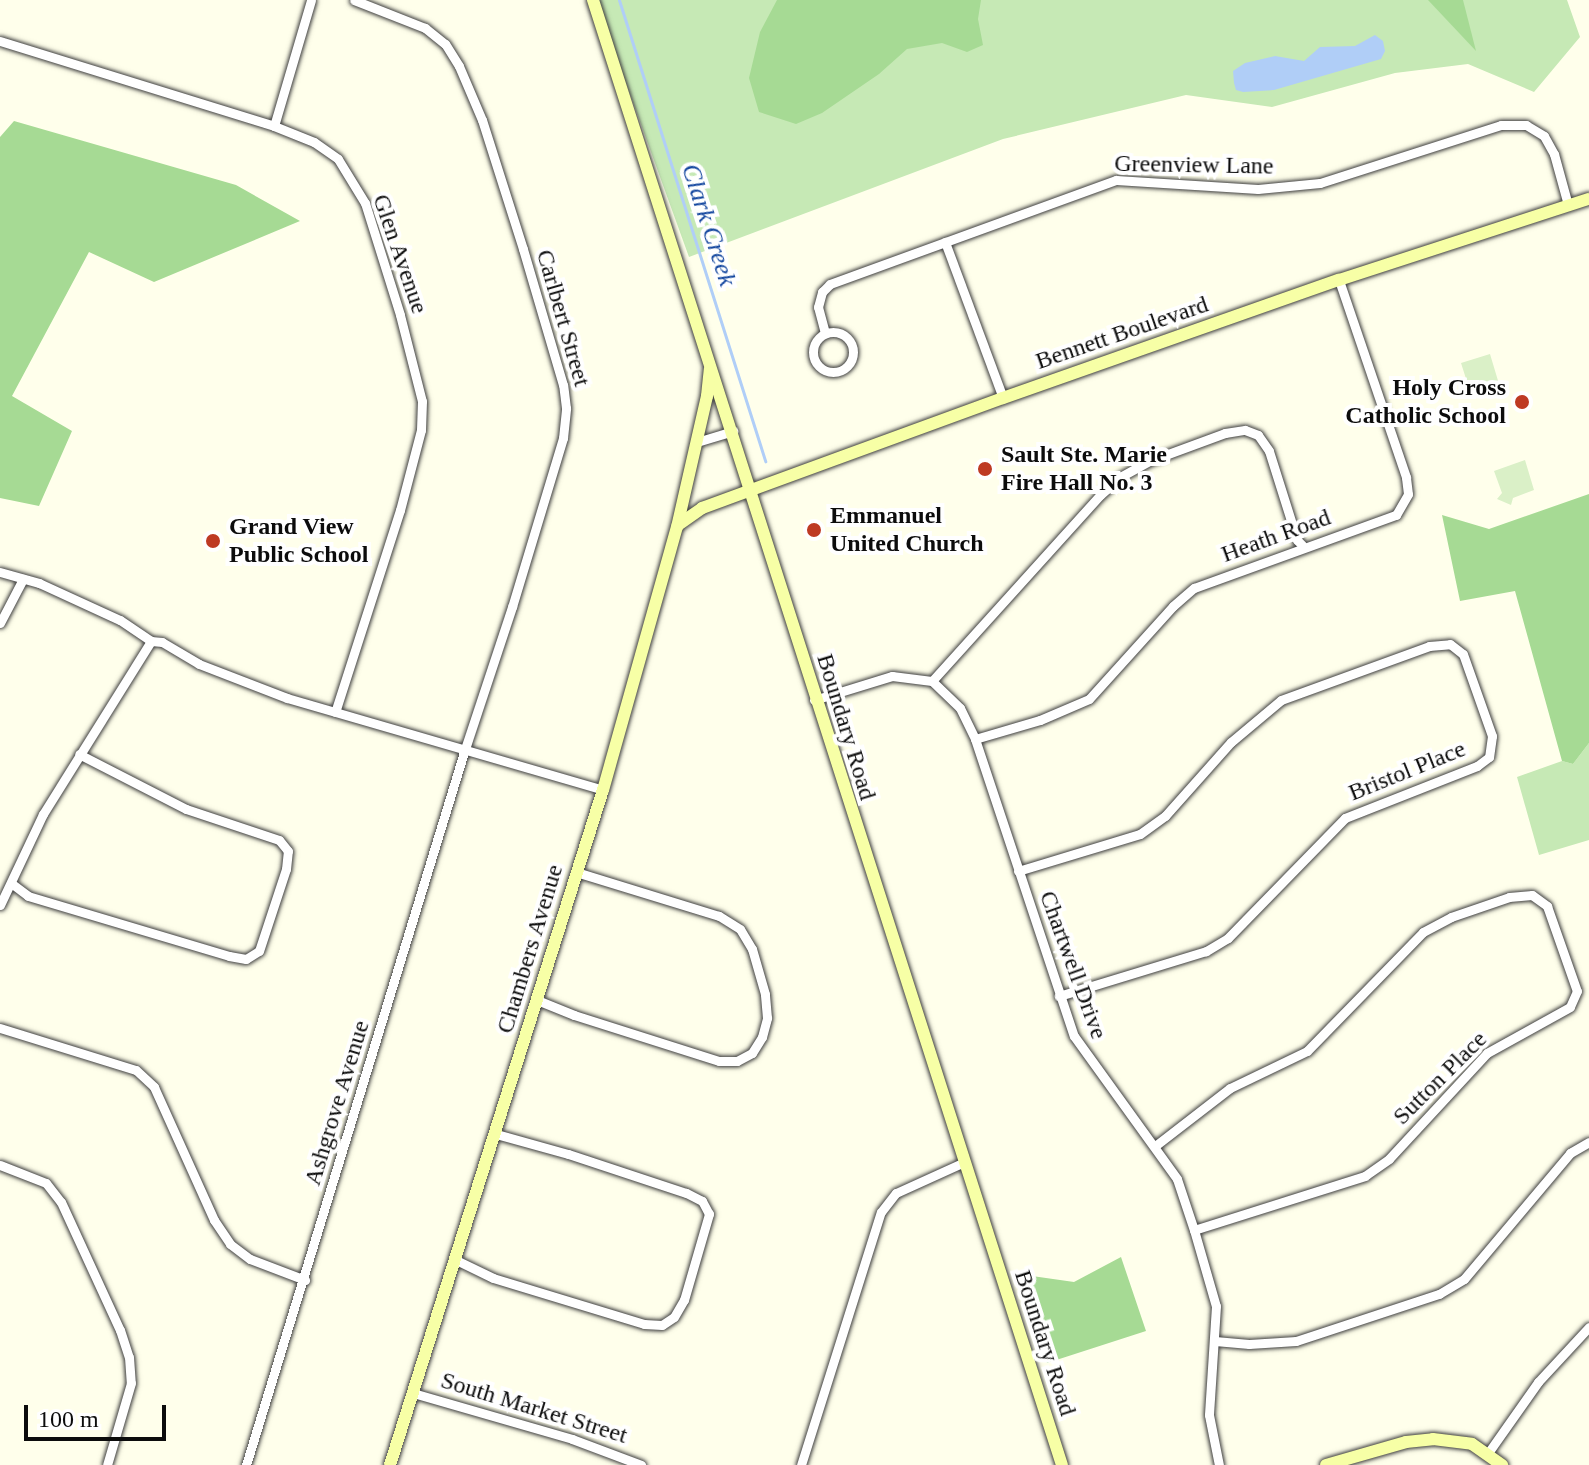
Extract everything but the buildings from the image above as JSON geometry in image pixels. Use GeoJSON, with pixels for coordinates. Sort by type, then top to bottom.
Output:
{"type":"FeatureCollection","features":[{"type":"Feature","properties":{"kind":"main road","name":"Boundary Road"},"geometry":{"type":"LineString","coordinates":[[593,0],[711,361],[814,700],[962,1163],[1062,1465]]}},
{"type":"Feature","properties":{"kind":"main road","name":"Bennett Boulevard"},"geometry":{"type":"LineString","coordinates":[[677,527],[702,508],[1003,398],[1339,280],[1589,199]]}},
{"type":"Feature","properties":{"kind":"main road","name":"Chambers Avenue"},"geometry":{"type":"LineString","coordinates":[[390,1465],[603,790],[677,527],[697,442],[711,361]]}},
{"type":"Feature","properties":{"kind":"main road"},"geometry":{"type":"LineString","coordinates":[[1326,1465],[1406,1442],[1433,1439],[1472,1444],[1502,1465]]}},
{"type":"Feature","properties":{"kind":"street"},"geometry":{"type":"LineString","coordinates":[[274,126],[311,0]]}},
{"type":"Feature","properties":{"kind":"street","name":"Carlbert Street"},"geometry":{"type":"LineString","coordinates":[[354,0],[425,28],[445,44],[459,66],[482,120],[563,385],[566,408],[563,438],[464,752]]}},
{"type":"Feature","properties":{"kind":"street","name":"Glen Avenue"},"geometry":{"type":"LineString","coordinates":[[0,41],[274,126],[314,142],[338,159],[365,203],[422,401],[421,430],[400,510],[335,712]]}},
{"type":"Feature","properties":{"kind":"street","name":"Greenview Lane"},"geometry":{"type":"LineString","coordinates":[[825,333],[818,307],[822,292],[830,284],[1116,180],[1258,189],[1320,183],[1501,125],[1526,125],[1544,136],[1554,154],[1568,205]]}},
{"type":"Feature","properties":{"kind":"street"},"geometry":{"type":"LineString","coordinates":[[945,242],[1003,398]]}},
{"type":"Feature","properties":{"kind":"street","name":"Heath Road"},"geometry":{"type":"LineString","coordinates":[[975,739],[1040,720],[1089,699],[1173,606],[1194,588],[1303,546],[1396,515],[1408,494],[1406,477],[1339,280]]}},
{"type":"Feature","properties":{"kind":"street","name":"Greenview Lane"},"geometry":{"type":"LineString","coordinates":[[825,333],[839,333],[849,341],[851,360],[842,370],[829,372],[814,361],[815,342],[825,333]]}},
{"type":"Feature","properties":{"kind":"street"},"geometry":{"type":"LineString","coordinates":[[814,700],[892,676],[932,681],[1100,495],[1122,476],[1149,461],[1200,442],[1245,430],[1258,435],[1269,451],[1297,540],[1303,546]]}},
{"type":"Feature","properties":{"kind":"street"},"geometry":{"type":"LineString","coordinates":[[697,442],[733,431]]}},
{"type":"Feature","properties":{"kind":"street"},"geometry":{"type":"LineString","coordinates":[[0,572],[120,620],[151,641],[162,642],[228,675],[464,752],[603,790]]}},
{"type":"Feature","properties":{"kind":"street"},"geometry":{"type":"LineString","coordinates":[[0,623],[23,579]]}},
{"type":"Feature","properties":{"kind":"street"},"geometry":{"type":"LineString","coordinates":[[0,905],[43,814],[151,641]]}},
{"type":"Feature","properties":{"kind":"street","name":"Bristol Place"},"geometry":{"type":"LineString","coordinates":[[1018,871],[1140,834],[1165,816],[1231,742],[1281,700],[1429,646],[1450,644],[1463,654],[1492,736],[1489,757],[1477,766],[1345,818],[1325,833],[1270,898],[1217,944],[1059,996]]}},
{"type":"Feature","properties":{"kind":"street","name":"Chartwell Drive"},"geometry":{"type":"LineString","coordinates":[[932,681],[960,708],[975,739],[1059,996],[1083,1052],[1177,1179],[1216,1306],[1209,1415],[1219,1465]]}},
{"type":"Feature","properties":{"kind":"street","name":"Ashgrove Avenue"},"geometry":{"type":"LineString","coordinates":[[246,1465],[464,752]]}},
{"type":"Feature","properties":{"kind":"street"},"geometry":{"type":"LineString","coordinates":[[11,883],[28,896],[229,956],[246,959],[259,951],[286,869],[288,851],[279,840],[186,809],[79,754]]}},
{"type":"Feature","properties":{"kind":"street"},"geometry":{"type":"LineString","coordinates":[[537,1000],[719,1061],[737,1061],[745,1057],[752,1053],[762,1037],[767,1018],[765,994],[752,949],[740,929],[719,916],[576,872]]}},
{"type":"Feature","properties":{"kind":"street","name":"Sutton Place"},"geometry":{"type":"LineString","coordinates":[[1155,1146],[1230,1088],[1307,1051],[1423,932],[1451,917],[1509,897],[1532,895],[1547,906],[1577,991],[1570,1007],[1487,1053],[1389,1159],[1365,1176],[1194,1230]]}},
{"type":"Feature","properties":{"kind":"street"},"geometry":{"type":"LineString","coordinates":[[0,1028],[136,1070],[154,1087],[214,1220],[230,1244],[250,1259],[305,1280]]}},
{"type":"Feature","properties":{"kind":"street"},"geometry":{"type":"LineString","coordinates":[[456,1260],[493,1278],[644,1324],[662,1325],[674,1317],[684,1300],[709,1214],[702,1201],[568,1154],[496,1134]]}},
{"type":"Feature","properties":{"kind":"street"},"geometry":{"type":"LineString","coordinates":[[1215,1341],[1249,1344],[1296,1341],[1439,1294],[1464,1279],[1570,1153],[1589,1142]]}},
{"type":"Feature","properties":{"kind":"street"},"geometry":{"type":"LineString","coordinates":[[801,1465],[881,1212],[896,1193],[962,1163]]}},
{"type":"Feature","properties":{"kind":"street"},"geometry":{"type":"LineString","coordinates":[[0,1165],[46,1183],[61,1202],[120,1330],[129,1357],[131,1383],[107,1465]]}},
{"type":"Feature","properties":{"kind":"street"},"geometry":{"type":"LineString","coordinates":[[1488,1453],[1538,1382],[1589,1327]]}},
{"type":"Feature","properties":{"kind":"street","name":"South Market Street"},"geometry":{"type":"LineString","coordinates":[[413,1393],[572,1439],[641,1465]]}},
{"type":"Feature","properties":{"kind":"green space"},"geometry":{"type":"Polygon","coordinates":[[[596,0],[1567,0],[1580,37],[1534,92],[1468,64],[1395,73],[1272,107],[1186,95],[1003,139],[689,257],[596,0]]]}},
{"type":"Feature","properties":{"kind":"green space"},"geometry":{"type":"Polygon","coordinates":[[[777,0],[981,0],[978,19],[983,45],[967,52],[942,43],[907,49],[879,74],[822,113],[796,124],[759,112],[749,78],[760,32],[777,0]]]}},
{"type":"Feature","properties":{"kind":"green space"},"geometry":{"type":"Polygon","coordinates":[[[1428,0],[1463,0],[1476,51],[1428,0]]]}},
{"type":"Feature","properties":{"kind":"green space"},"geometry":{"type":"Polygon","coordinates":[[[14,121],[236,185],[300,221],[154,282],[89,252],[12,396],[72,431],[39,506],[0,498],[0,137],[14,121]]]}},
{"type":"Feature","properties":{"kind":"green space"},"geometry":{"type":"Polygon","coordinates":[[[1490,354],[1499,384],[1478,390],[1475,397],[1464,392],[1468,385],[1461,363],[1490,354]]]}},
{"type":"Feature","properties":{"kind":"green space"},"geometry":{"type":"Polygon","coordinates":[[[1525,460],[1534,490],[1513,498],[1511,505],[1497,499],[1502,493],[1494,471],[1525,460]]]}},
{"type":"Feature","properties":{"kind":"green space"},"geometry":{"type":"Polygon","coordinates":[[[1589,494],[1589,743],[1573,764],[1562,761],[1515,591],[1460,601],[1442,515],[1489,529],[1589,494]]]}},
{"type":"Feature","properties":{"kind":"green space"},"geometry":{"type":"Polygon","coordinates":[[[1589,743],[1589,840],[1539,855],[1517,777],[1562,761],[1573,764],[1589,743]]]}},
{"type":"Feature","properties":{"kind":"green space"},"geometry":{"type":"Polygon","coordinates":[[[1121,1257],[1146,1331],[1047,1363],[1018,1274],[1074,1282],[1121,1257]]]}},
{"type":"Feature","properties":{"kind":"water"},"geometry":{"type":"Polygon","coordinates":[[[1375,35],[1383,41],[1385,51],[1381,59],[1274,90],[1236,90],[1233,71],[1245,63],[1275,56],[1304,61],[1320,47],[1355,46],[1375,35]]]}},
{"type":"Feature","properties":{"kind":"waterway","name":"Clark Creek"},"geometry":{"type":"LineString","coordinates":[[619,0],[765,461]]}},
{"type":"Feature","properties":{"kind":"place","name":"Holy Cross Catholic School"},"geometry":{"type":"Point","coordinates":[1522,402]}},
{"type":"Feature","properties":{"kind":"place","name":"Sault Ste. Marie Fire Hall No. 3"},"geometry":{"type":"Point","coordinates":[985,469]}},
{"type":"Feature","properties":{"kind":"place","name":"Emmanuel United Church"},"geometry":{"type":"Point","coordinates":[814,530]}},
{"type":"Feature","properties":{"kind":"place","name":"Grand View Public School"},"geometry":{"type":"Point","coordinates":[213,541]}}]}
